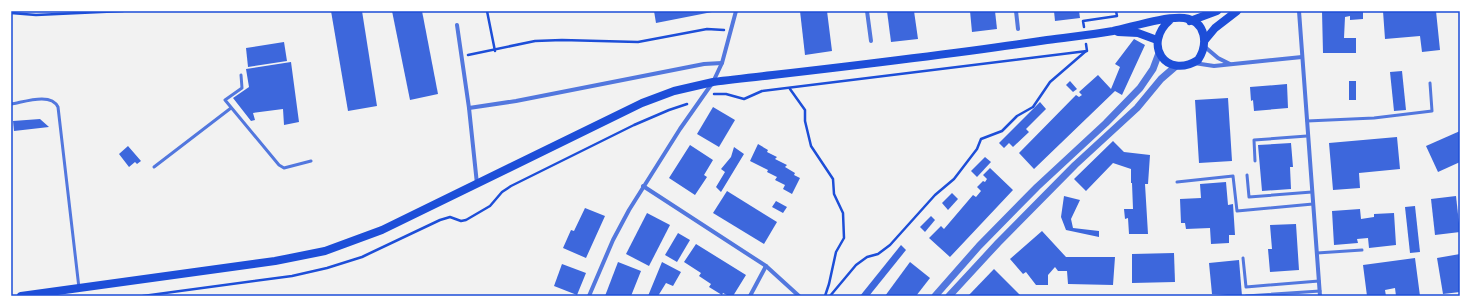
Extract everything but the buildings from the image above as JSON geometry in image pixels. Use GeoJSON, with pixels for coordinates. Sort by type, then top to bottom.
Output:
{"type":"FeatureCollection","features":[{"type":"Feature","properties":{"kind":"main road"},"geometry":{"type":"LineString","coordinates":[[1190,21],[1217,11]]}},
{"type":"Feature","properties":{"kind":"main road"},"geometry":{"type":"LineString","coordinates":[[1170,20],[1160,30],[1157,40],[1159,53],[1166,61],[1182,67],[1198,60],[1205,43],[1215,28],[1237,11]]}},
{"type":"Feature","properties":{"kind":"main road"},"geometry":{"type":"LineString","coordinates":[[21,296],[293,259],[325,252],[382,230],[642,103],[674,91],[713,82],[1000,47],[1112,31],[1152,22],[1185,18],[1201,29],[1205,43]]}},
{"type":"Feature","properties":{"kind":"main road"},"geometry":{"type":"LineString","coordinates":[[1112,31],[1138,33],[1157,40]]}},
{"type":"Feature","properties":{"kind":"street"},"geometry":{"type":"LineString","coordinates":[[589,296],[613,240],[643,186],[713,82],[722,62],[736,11]]}},
{"type":"Feature","properties":{"kind":"street"},"geometry":{"type":"LineString","coordinates":[[866,11],[871,41]]}},
{"type":"Feature","properties":{"kind":"street"},"geometry":{"type":"LineString","coordinates":[[1016,11],[1018,29]]}},
{"type":"Feature","properties":{"kind":"street"},"geometry":{"type":"LineString","coordinates":[[1299,11],[1307,136],[1320,296]]}},
{"type":"Feature","properties":{"kind":"street"},"geometry":{"type":"LineString","coordinates":[[457,25],[469,108],[477,184]]}},
{"type":"Feature","properties":{"kind":"street"},"geometry":{"type":"LineString","coordinates":[[1205,43],[1218,58],[1231,64]]}},
{"type":"Feature","properties":{"kind":"street"},"geometry":{"type":"LineString","coordinates":[[935,296],[1005,219],[1140,88],[1153,69],[1159,53]]}},
{"type":"Feature","properties":{"kind":"street"},"geometry":{"type":"LineString","coordinates":[[1194,63],[1209,66],[1302,57]]}},
{"type":"Feature","properties":{"kind":"street"},"geometry":{"type":"LineString","coordinates":[[469,108],[516,101],[704,64],[722,62]]}},
{"type":"Feature","properties":{"kind":"street"},"geometry":{"type":"LineString","coordinates":[[949,296],[1003,238],[1075,165],[1137,108],[1161,79],[1176,66]]}},
{"type":"Feature","properties":{"kind":"street"},"geometry":{"type":"LineString","coordinates":[[643,186],[766,266],[799,296]]}},
{"type":"Feature","properties":{"kind":"street"},"geometry":{"type":"LineString","coordinates":[[750,296],[766,266]]}},
{"type":"Feature","properties":{"kind":"lane"},"geometry":{"type":"LineString","coordinates":[[241,75],[242,88],[225,100],[231,108],[279,165],[284,168],[311,161]]}},
{"type":"Feature","properties":{"kind":"lane"},"geometry":{"type":"LineString","coordinates":[[1306,121],[1374,118],[1432,111],[1430,83]]}},
{"type":"Feature","properties":{"kind":"lane"},"geometry":{"type":"LineString","coordinates":[[11,104],[46,99],[56,104],[58,108],[79,288]]}},
{"type":"Feature","properties":{"kind":"lane"},"geometry":{"type":"LineString","coordinates":[[154,167],[231,108]]}},
{"type":"Feature","properties":{"kind":"lane"},"geometry":{"type":"LineString","coordinates":[[1255,160],[1254,140],[1307,136]]}},
{"type":"Feature","properties":{"kind":"lane"},"geometry":{"type":"LineString","coordinates":[[1247,175],[1249,197],[1312,192]]}},
{"type":"Feature","properties":{"kind":"lane"},"geometry":{"type":"LineString","coordinates":[[1177,182],[1233,176],[1237,211],[1313,204]]}},
{"type":"Feature","properties":{"kind":"lane"},"geometry":{"type":"LineString","coordinates":[[1317,253],[1362,250]]}},
{"type":"Feature","properties":{"kind":"lane"},"geometry":{"type":"LineString","coordinates":[[1243,258],[1246,287],[1319,281]]}},
{"type":"Feature","properties":{"kind":"lane"},"geometry":{"type":"LineString","coordinates":[[1246,296],[1320,291]]}},
{"type":"Feature","properties":{"kind":"path"},"geometry":{"type":"LineString","coordinates":[[11,13],[36,15],[123,11]]}},
{"type":"Feature","properties":{"kind":"path"},"geometry":{"type":"LineString","coordinates":[[487,11],[495,51]]}},
{"type":"Feature","properties":{"kind":"path"},"geometry":{"type":"LineString","coordinates":[[1086,51],[1083,22],[1117,16],[1116,11]]}},
{"type":"Feature","properties":{"kind":"path"},"geometry":{"type":"LineString","coordinates":[[462,56],[495,51],[535,41],[562,40],[638,42],[707,29],[730,32]]}},
{"type":"Feature","properties":{"kind":"path"},"geometry":{"type":"LineString","coordinates":[[143,296],[292,276],[327,268],[362,257],[440,220],[450,217],[461,221],[466,220],[490,206],[502,192],[511,186],[634,125],[669,110],[699,101],[714,94],[726,94],[744,99],[762,92],[790,88],[1086,51]]}},
{"type":"Feature","properties":{"kind":"path"},"geometry":{"type":"LineString","coordinates":[[830,296],[856,265],[867,257],[878,254],[890,245],[935,195],[954,179],[976,149],[981,139],[1002,130],[1017,116],[1033,107],[1050,82],[1086,51]]}},
{"type":"Feature","properties":{"kind":"path"},"geometry":{"type":"LineString","coordinates":[[790,88],[805,110],[805,121],[811,146],[832,179],[834,194],[843,213],[844,238],[836,252],[825,296]]}}]}
